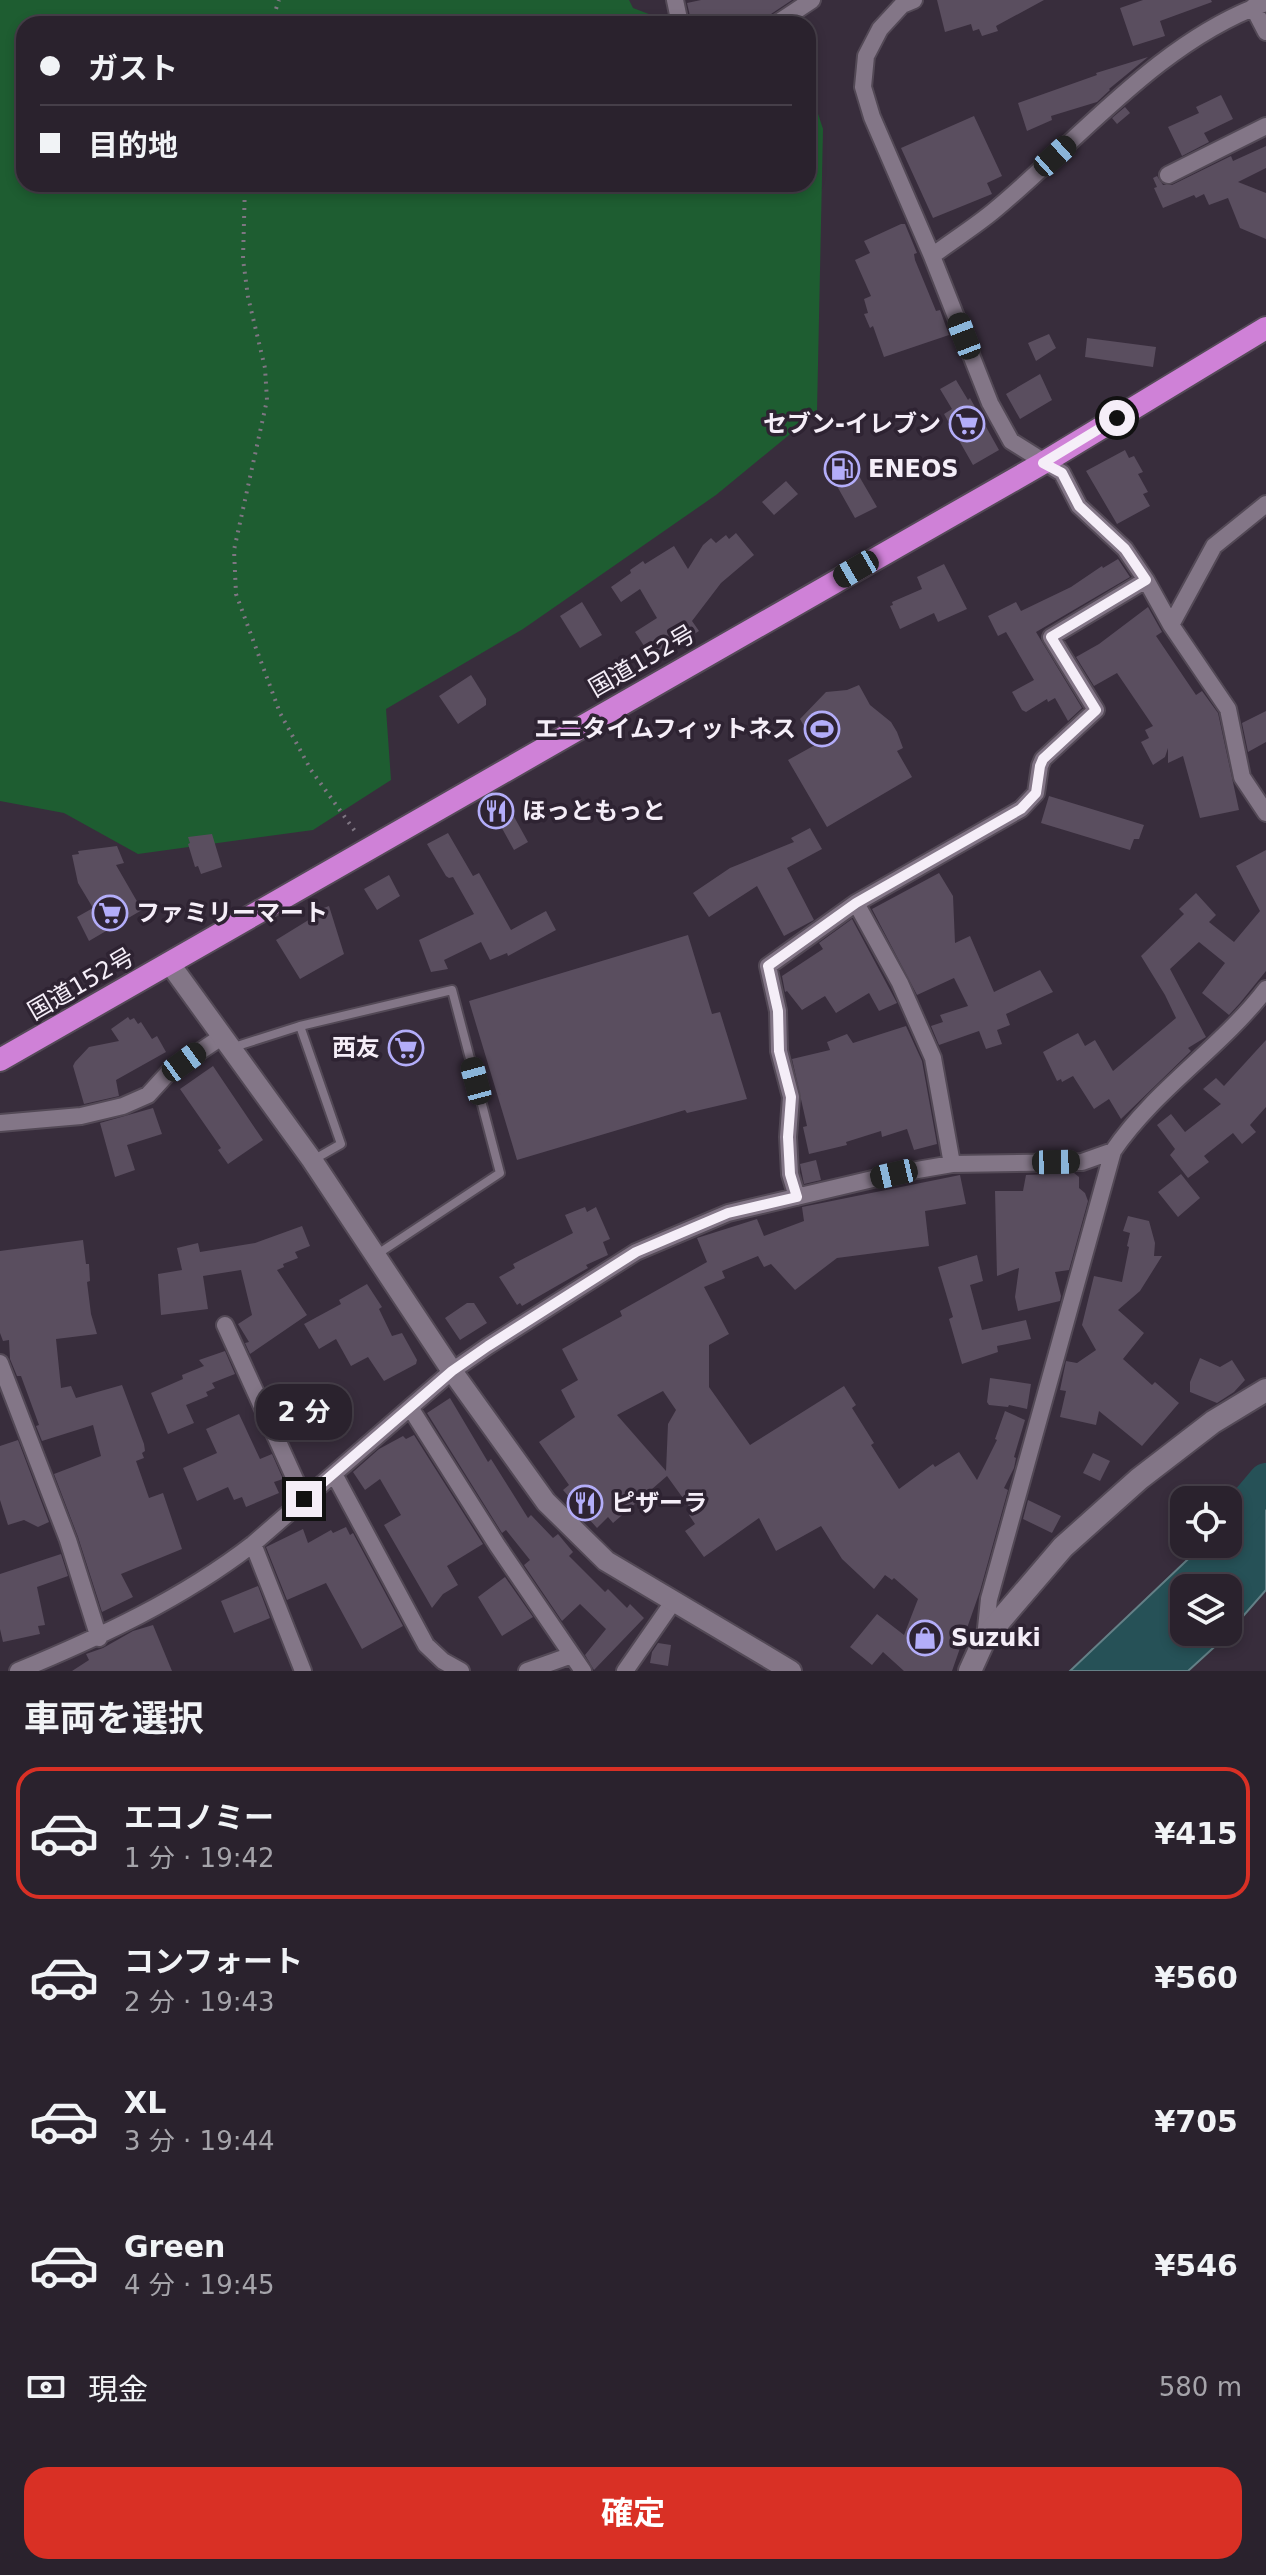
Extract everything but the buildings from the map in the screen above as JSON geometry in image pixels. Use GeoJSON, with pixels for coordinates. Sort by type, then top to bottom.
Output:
{"type":"FeatureCollection","features":[{"type":"Feature","properties":{"kind":"highway","name":"国道152号"},"geometry":{"type":"LineString","coordinates":[[0,1060],[1043,463],[1266,328]]}},
{"type":"Feature","properties":{"kind":"main road"},"geometry":{"type":"LineString","coordinates":[[970,1671],[985,1638],[1063,1547],[1139,1479],[1213,1422],[1266,1390]]}},
{"type":"Feature","properties":{"kind":"street"},"geometry":{"type":"LineString","coordinates":[[788,16],[812,0]]}},
{"type":"Feature","properties":{"kind":"street"},"geometry":{"type":"LineString","coordinates":[[914,0],[902,5],[880,29],[866,56],[863,87],[872,117],[932,256],[990,403],[1011,441],[1062,473],[1079,506],[1125,549],[1146,580],[1171,625],[1228,709],[1242,777],[1266,813]]}},
{"type":"Feature","properties":{"kind":"street"},"geometry":{"type":"LineString","coordinates":[[932,256],[995,210],[1170,56],[1260,5],[1266,32]]}},
{"type":"Feature","properties":{"kind":"street"},"geometry":{"type":"LineString","coordinates":[[1168,175],[1266,126]]}},
{"type":"Feature","properties":{"kind":"street"},"geometry":{"type":"LineString","coordinates":[[1171,625],[1214,546],[1266,504]]}},
{"type":"Feature","properties":{"kind":"street"},"geometry":{"type":"LineString","coordinates":[[797,1197],[790,1174],[788,1137],[791,1097],[779,1051],[778,1011],[768,966],[856,903],[1021,809],[1036,793],[1043,759],[1096,710],[1051,637],[1146,580]]}},
{"type":"Feature","properties":{"kind":"street"},"geometry":{"type":"LineString","coordinates":[[856,903],[900,983],[933,1058],[952,1164]]}},
{"type":"Feature","properties":{"kind":"street"},"geometry":{"type":"LineString","coordinates":[[170,964],[312,1160],[452,1371],[546,1502],[606,1561],[791,1671]]}},
{"type":"Feature","properties":{"kind":"street"},"geometry":{"type":"LineString","coordinates":[[985,1638],[989,1599],[1113,1151],[1133,1122],[1246,1016],[1266,989]]}},
{"type":"Feature","properties":{"kind":"street"},"geometry":{"type":"LineString","coordinates":[[0,1123],[81,1116],[123,1106],[148,1095],[169,1072],[227,1042]]}},
{"type":"Feature","properties":{"kind":"street"},"geometry":{"type":"LineString","coordinates":[[18,1671],[99,1638],[218,1571],[452,1371],[636,1252],[728,1213],[894,1174],[952,1164],[1082,1162],[1113,1151]]}},
{"type":"Feature","properties":{"kind":"street"},"geometry":{"type":"LineString","coordinates":[[225,1325],[304,1499]]}},
{"type":"Feature","properties":{"kind":"street"},"geometry":{"type":"LineString","coordinates":[[0,1363],[68,1540],[99,1638]]}},
{"type":"Feature","properties":{"kind":"street"},"geometry":{"type":"LineString","coordinates":[[411,1409],[497,1545],[583,1671]]}},
{"type":"Feature","properties":{"kind":"street"},"geometry":{"type":"LineString","coordinates":[[334,1474],[426,1645],[443,1661],[461,1671]]}},
{"type":"Feature","properties":{"kind":"street"},"geometry":{"type":"LineString","coordinates":[[253,1544],[303,1671]]}},
{"type":"Feature","properties":{"kind":"street"},"geometry":{"type":"LineString","coordinates":[[625,1671],[673,1602]]}},
{"type":"Feature","properties":{"kind":"street"},"geometry":{"type":"LineString","coordinates":[[527,1671],[572,1655]]}},
{"type":"Feature","properties":{"kind":"lane"},"geometry":{"type":"LineString","coordinates":[[227,1042],[452,990],[500,1173],[375,1255]]}},
{"type":"Feature","properties":{"kind":"lane"},"geometry":{"type":"LineString","coordinates":[[300,1026],[341,1144],[312,1160]]}},
{"type":"Feature","properties":{"kind":"path"},"geometry":{"type":"LineString","coordinates":[[245,192],[243,259],[248,297],[265,368],[267,400],[234,550],[236,594],[280,713],[311,770],[357,834]]}},
{"type":"Feature","properties":{"kind":"green space"},"geometry":{"type":"Polygon","coordinates":[[[0,0],[629,0],[633,8],[654,16],[16,16],[16,192],[816,192],[816,108],[823,129],[817,412],[716,495],[523,629],[386,709],[391,780],[313,830],[138,854],[64,813],[0,801],[0,0]]]}},
{"type":"Feature","properties":{"kind":"shaded area"},"geometry":{"type":"Polygon","coordinates":[[[1266,1486],[1266,1590],[1242,1617],[1242,1574],[1172,1574],[1189,1558],[1242,1558],[1242,1508],[1266,1486]]]}},
{"type":"Feature","properties":{"kind":"shaded area"},"geometry":{"type":"Polygon","coordinates":[[[1170,1576],[1170,1646],[1215,1646],[1188,1671],[1070,1671],[1170,1576]]]}},
{"type":"Feature","properties":{"kind":"waterway"},"geometry":{"type":"LineString","coordinates":[[1242,1509],[1266,1481]]}},
{"type":"Feature","properties":{"kind":"place","name":"セブン-イレブン"},"geometry":{"type":"Point","coordinates":[967,424]}},
{"type":"Feature","properties":{"kind":"place","name":"ENEOS"},"geometry":{"type":"Point","coordinates":[842,469]}},
{"type":"Feature","properties":{"kind":"place","name":"エニタイムフィットネス"},"geometry":{"type":"Point","coordinates":[822,729]}},
{"type":"Feature","properties":{"kind":"place","name":"ほっともっと"},"geometry":{"type":"Point","coordinates":[496,811]}},
{"type":"Feature","properties":{"kind":"place","name":"ファミリーマート"},"geometry":{"type":"Point","coordinates":[110,913]}},
{"type":"Feature","properties":{"kind":"place","name":"西友"},"geometry":{"type":"Point","coordinates":[406,1048]}},
{"type":"Feature","properties":{"kind":"place","name":"ピザーラ"},"geometry":{"type":"Point","coordinates":[585,1503]}},
{"type":"Feature","properties":{"kind":"place","name":"Suzuki"},"geometry":{"type":"Point","coordinates":[925,1638]}},
{"type":"Feature","properties":{"kind":"route"},"geometry":{"type":"LineString","coordinates":[[304,1499],[452,1371],[636,1252],[728,1213],[797,1197],[790,1174],[788,1137],[791,1097],[779,1051],[778,1011],[768,966],[856,903],[1021,809],[1036,793],[1043,759],[1096,710],[1051,637],[1146,580],[1125,549],[1079,506],[1062,473],[1043,463],[1117,418]]}}]}
